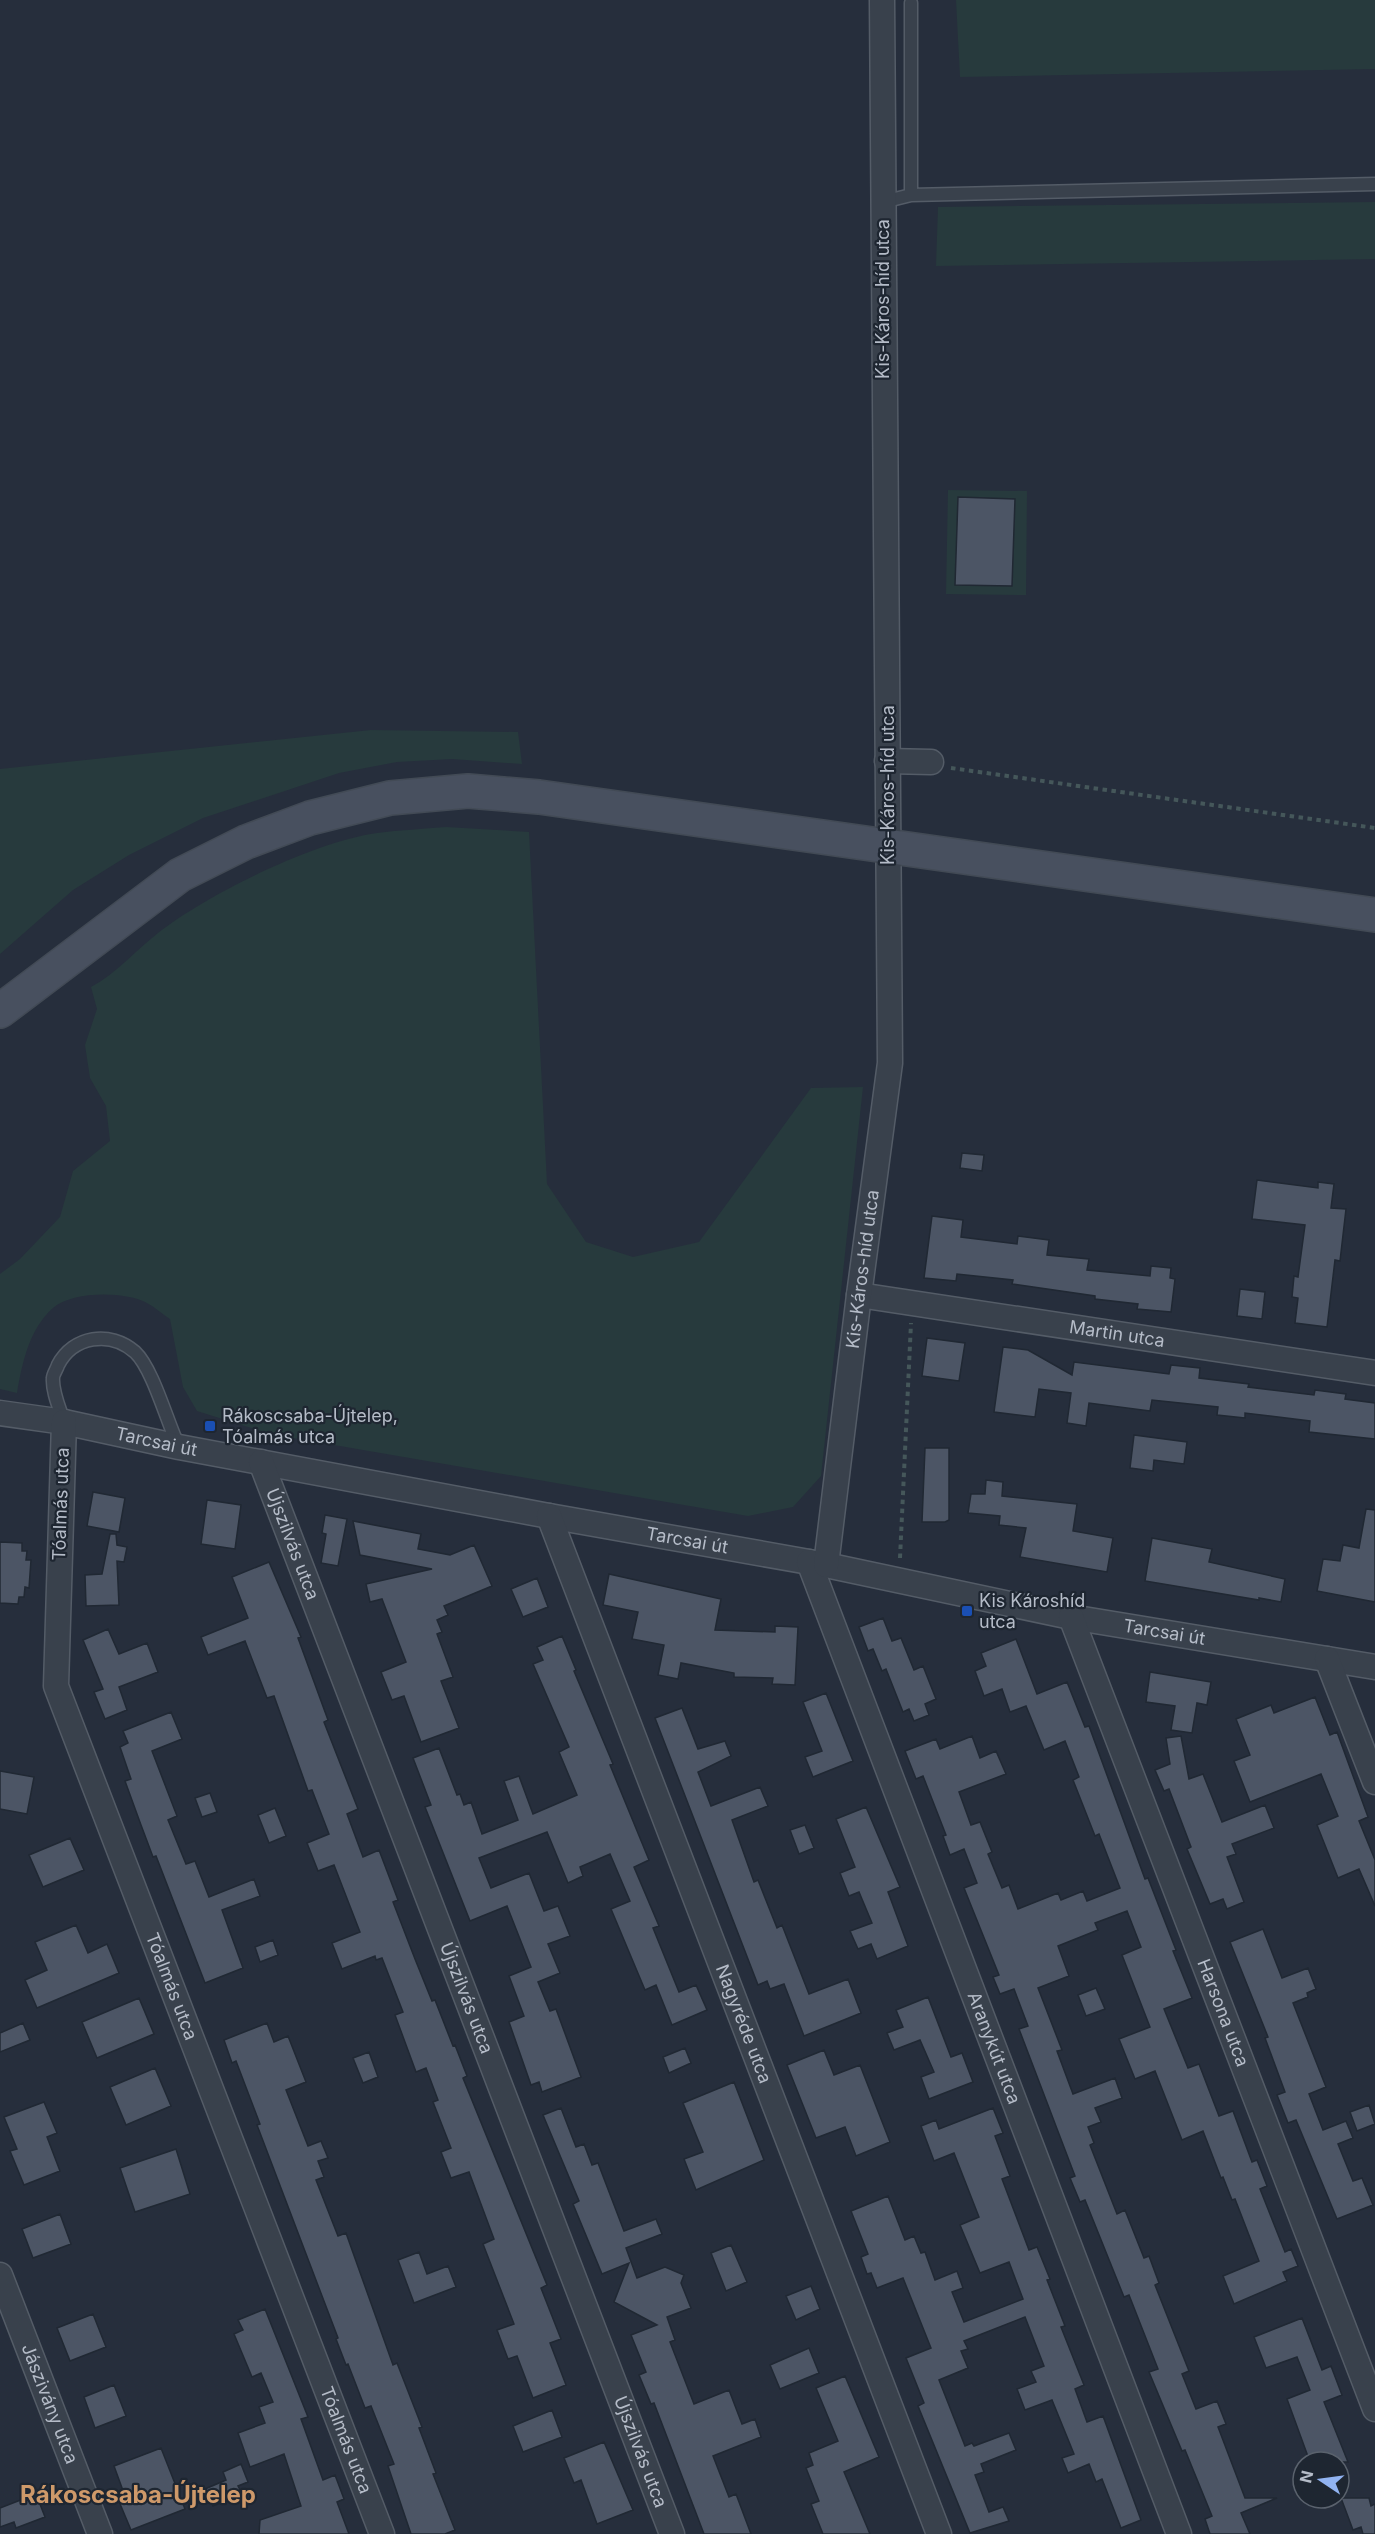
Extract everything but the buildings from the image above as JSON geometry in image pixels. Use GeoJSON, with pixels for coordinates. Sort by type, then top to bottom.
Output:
{"type":"FeatureCollection","features":[{"type":"Feature","properties":{"kind":"main road"},"geometry":{"type":"LineString","coordinates":[[0,1011],[180,875],[246,842],[299,822],[390,798],[468,791],[539,796],[1375,915]]}},
{"type":"Feature","properties":{"kind":"street","name":"Kis-Káros-híd utca"},"geometry":{"type":"LineString","coordinates":[[818,1563],[859,1295],[890,1063],[882,0]]}},
{"type":"Feature","properties":{"kind":"street"},"geometry":{"type":"LineString","coordinates":[[887,761],[932,762]]}},
{"type":"Feature","properties":{"kind":"street","name":"Martin utca"},"geometry":{"type":"LineString","coordinates":[[859,1295],[1375,1373]]}},
{"type":"Feature","properties":{"kind":"street","name":"Tarcsai út"},"geometry":{"type":"LineString","coordinates":[[0,1413],[64,1422],[179,1447],[549,1516],[818,1563],[1071,1617],[1375,1666]]}},
{"type":"Feature","properties":{"kind":"street","name":"Tóalmás utca"},"geometry":{"type":"LineString","coordinates":[[64,1422],[56,1686],[382,2534]]}},
{"type":"Feature","properties":{"kind":"street","name":"Újszilvás utca"},"geometry":{"type":"LineString","coordinates":[[261,1462],[672,2534]]}},
{"type":"Feature","properties":{"kind":"street","name":"Nagyréde utca"},"geometry":{"type":"LineString","coordinates":[[549,1516],[939,2534]]}},
{"type":"Feature","properties":{"kind":"street","name":"Aranykút utca"},"geometry":{"type":"LineString","coordinates":[[818,1563],[1179,2534]]}},
{"type":"Feature","properties":{"kind":"street","name":"Harsona utca"},"geometry":{"type":"LineString","coordinates":[[1071,1617],[1375,2409]]}},
{"type":"Feature","properties":{"kind":"street"},"geometry":{"type":"LineString","coordinates":[[1327,1659],[1375,1782]]}},
{"type":"Feature","properties":{"kind":"street","name":"Jászivány utca"},"geometry":{"type":"LineString","coordinates":[[0,2275],[100,2534]]}},
{"type":"Feature","properties":{"kind":"lane"},"geometry":{"type":"LineString","coordinates":[[911,3],[911,195]]}},
{"type":"Feature","properties":{"kind":"lane"},"geometry":{"type":"LineString","coordinates":[[882,202],[911,195],[1375,184]]}},
{"type":"Feature","properties":{"kind":"lane"},"geometry":{"type":"LineString","coordinates":[[64,1422],[53,1377],[60,1362],[64,1354],[77,1343],[105,1338],[122,1342],[142,1362],[152,1378],[163,1413],[179,1447]]}},
{"type":"Feature","properties":{"kind":"path"},"geometry":{"type":"LineString","coordinates":[[932,762],[952,769],[1375,828]]}},
{"type":"Feature","properties":{"kind":"path"},"geometry":{"type":"LineString","coordinates":[[899,1580],[912,1303]]}},
{"type":"Feature","properties":{"kind":"shaded area"},"geometry":{"type":"Polygon","coordinates":[[[956,0],[1375,0],[1375,69],[960,77],[956,0]]]}},
{"type":"Feature","properties":{"kind":"shaded area"},"geometry":{"type":"Polygon","coordinates":[[[1375,202],[1375,259],[936,266],[938,207],[1375,202]]]}},
{"type":"Feature","properties":{"kind":"shaded area"},"geometry":{"type":"Polygon","coordinates":[[[948,490],[1027,491],[1026,595],[946,594],[948,490]]]}},
{"type":"Feature","properties":{"kind":"shaded area"},"geometry":{"type":"Polygon","coordinates":[[[371,730],[518,732],[522,764],[452,759],[397,762],[339,773],[203,818],[129,855],[73,890],[0,954],[0,769],[371,730]]]}},
{"type":"Feature","properties":{"kind":"shaded area"},"geometry":{"type":"Polygon","coordinates":[[[446,827],[529,832],[547,1184],[586,1242],[633,1257],[699,1242],[811,1088],[863,1087],[821,1476],[793,1507],[748,1516],[270,1434],[197,1411],[183,1387],[170,1319],[153,1306],[126,1296],[85,1296],[62,1302],[53,1308],[32,1336],[24,1359],[17,1393],[0,1389],[0,1274],[20,1259],[60,1217],[73,1171],[110,1141],[106,1106],[90,1078],[85,1045],[97,1009],[91,987],[179,918],[263,871],[352,838],[377,833],[446,827]]]}},
{"type":"Feature","properties":{"kind":"place","name":"Rákoscsaba-Újtelep, Tóalmás utca"},"geometry":{"type":"Point","coordinates":[210,1426]}},
{"type":"Feature","properties":{"kind":"place","name":"Kis Károshíd utca"},"geometry":{"type":"Point","coordinates":[967,1611]}},
{"type":"Feature","properties":{"kind":"district","name":"Rákoscsaba-Újtelep"},"geometry":{"type":"Point","coordinates":[138,2495]}}]}
